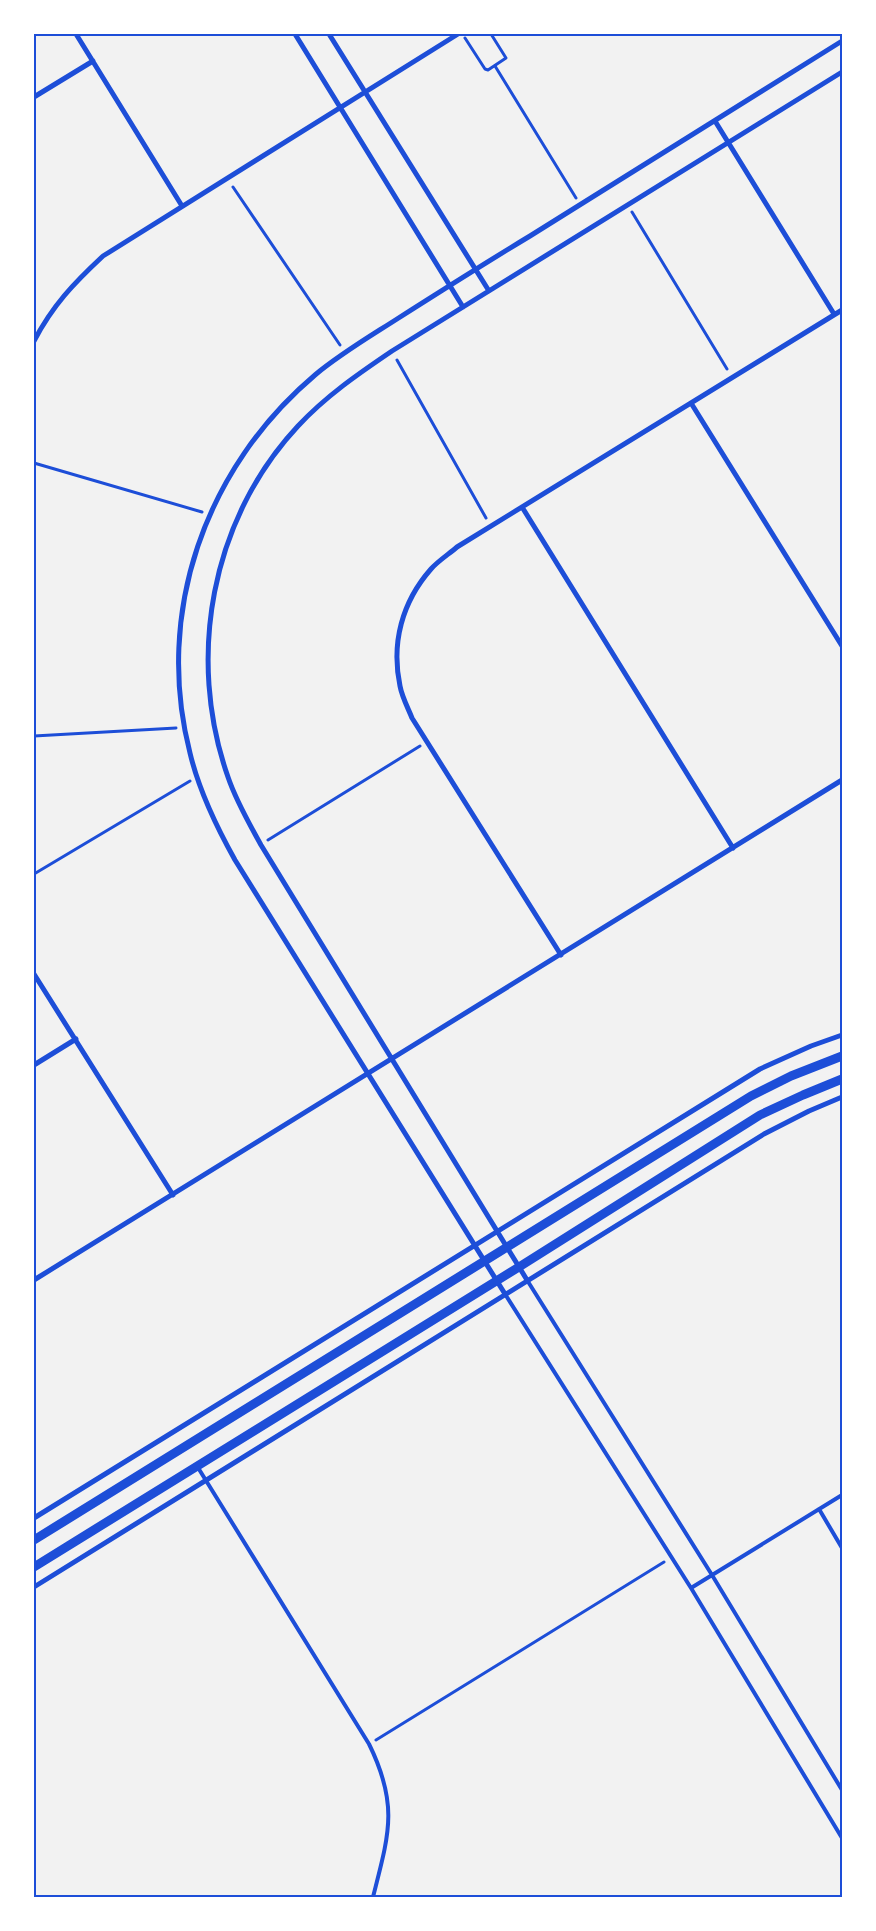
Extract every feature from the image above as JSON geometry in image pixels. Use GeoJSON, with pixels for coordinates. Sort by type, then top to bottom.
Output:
{"type":"FeatureCollection","features":[{"type":"Feature","properties":{"kind":"street"},"geometry":{"type":"LineString","coordinates":[[76,34],[182,206]]}},
{"type":"Feature","properties":{"kind":"street"},"geometry":{"type":"LineString","coordinates":[[294,34],[463,307]]}},
{"type":"Feature","properties":{"kind":"street"},"geometry":{"type":"LineString","coordinates":[[329,34],[489,291]]}},
{"type":"Feature","properties":{"kind":"street"},"geometry":{"type":"LineString","coordinates":[[34,341],[46,319],[72,285],[102,256],[458,34]]}},
{"type":"Feature","properties":{"kind":"street"},"geometry":{"type":"LineString","coordinates":[[505,1294],[235,860],[213,820],[196,777],[184,728],[180,692],[179,655],[181,619],[189,574],[196,548],[225,482],[244,452],[266,423],[316,373],[345,352],[475,269],[842,42]]}},
{"type":"Feature","properties":{"kind":"street"},"geometry":{"type":"LineString","coordinates":[[34,97],[93,61]]}},
{"type":"Feature","properties":{"kind":"street"},"geometry":{"type":"LineString","coordinates":[[527,1280],[261,845],[243,812],[228,778],[217,742],[210,705],[207,668],[208,630],[214,593],[223,557],[236,521],[252,488],[273,456],[291,434],[324,401],[353,377],[842,72]]}},
{"type":"Feature","properties":{"kind":"street"},"geometry":{"type":"LineString","coordinates":[[715,121],[834,314]]}},
{"type":"Feature","properties":{"kind":"street"},"geometry":{"type":"LineString","coordinates":[[561,955],[412,718],[400,688],[396,656],[400,623],[412,593],[432,567],[458,547],[842,310]]}},
{"type":"Feature","properties":{"kind":"street"},"geometry":{"type":"LineString","coordinates":[[691,403],[842,646]]}},
{"type":"Feature","properties":{"kind":"street"},"geometry":{"type":"LineString","coordinates":[[522,507],[733,848]]}},
{"type":"Feature","properties":{"kind":"street"},"geometry":{"type":"LineString","coordinates":[[34,1280],[842,780]]}},
{"type":"Feature","properties":{"kind":"street"},"geometry":{"type":"LineString","coordinates":[[34,974],[173,1195]]}},
{"type":"Feature","properties":{"kind":"street"},"geometry":{"type":"LineString","coordinates":[[34,1518],[760,1069],[811,1046],[842,1035]]}},
{"type":"Feature","properties":{"kind":"street"},"geometry":{"type":"LineString","coordinates":[[34,1065],[76,1039]]}},
{"type":"Feature","properties":{"kind":"street"},"geometry":{"type":"LineString","coordinates":[[34,1540],[751,1096],[791,1076],[842,1056]]}},
{"type":"Feature","properties":{"kind":"street"},"geometry":{"type":"LineString","coordinates":[[34,1567],[519,1267],[760,1115],[803,1094],[842,1079]]}},
{"type":"Feature","properties":{"kind":"street"},"geometry":{"type":"LineString","coordinates":[[34,1587],[764,1134],[842,1097]]}},
{"type":"Feature","properties":{"kind":"lane"},"geometry":{"type":"LineString","coordinates":[[527,1280],[712,1575],[842,1790]]}},
{"type":"Feature","properties":{"kind":"lane"},"geometry":{"type":"LineString","coordinates":[[505,1294],[691,1588],[842,1838]]}},
{"type":"Feature","properties":{"kind":"lane"},"geometry":{"type":"LineString","coordinates":[[196,1466],[369,1744],[380,1767],[387,1792],[389,1818],[387,1844],[373,1897]]}},
{"type":"Feature","properties":{"kind":"lane"},"geometry":{"type":"LineString","coordinates":[[691,1588],[842,1495]]}},
{"type":"Feature","properties":{"kind":"lane"},"geometry":{"type":"LineString","coordinates":[[819,1509],[842,1548]]}},
{"type":"Feature","properties":{"kind":"path"},"geometry":{"type":"LineString","coordinates":[[462,34],[487,70],[506,59],[491,34]]}},
{"type":"Feature","properties":{"kind":"path"},"geometry":{"type":"LineString","coordinates":[[495,66],[580,204]]}},
{"type":"Feature","properties":{"kind":"path"},"geometry":{"type":"LineString","coordinates":[[227,178],[345,352]]}},
{"type":"Feature","properties":{"kind":"path"},"geometry":{"type":"LineString","coordinates":[[628,205],[732,377]]}},
{"type":"Feature","properties":{"kind":"path"},"geometry":{"type":"LineString","coordinates":[[392,351],[490,527]]}},
{"type":"Feature","properties":{"kind":"path"},"geometry":{"type":"LineString","coordinates":[[34,463],[210,514]]}},
{"type":"Feature","properties":{"kind":"path"},"geometry":{"type":"LineString","coordinates":[[34,736],[184,728]]}},
{"type":"Feature","properties":{"kind":"path"},"geometry":{"type":"LineString","coordinates":[[261,845],[427,741]]}},
{"type":"Feature","properties":{"kind":"path"},"geometry":{"type":"LineString","coordinates":[[34,874],[196,777]]}},
{"type":"Feature","properties":{"kind":"path"},"geometry":{"type":"LineString","coordinates":[[369,1744],[672,1558]]}}]}
